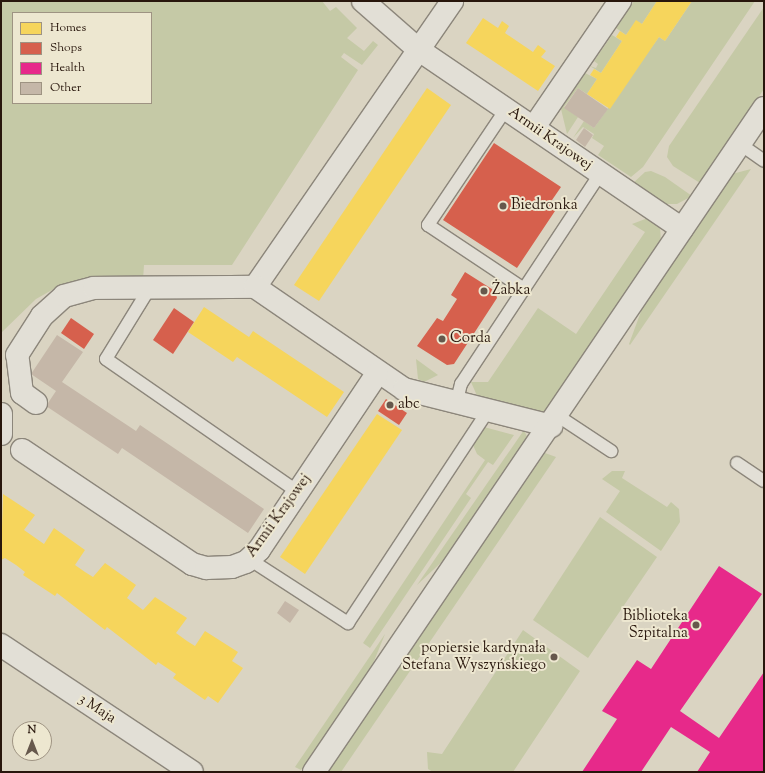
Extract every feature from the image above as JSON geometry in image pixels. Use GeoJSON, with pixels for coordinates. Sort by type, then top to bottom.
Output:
{"type":"FeatureCollection","features":[{"type":"Feature","properties":{"kind":"street","name":"Armii Krajowej"},"geometry":{"type":"LineString","coordinates":[[363,1],[419,50],[682,229]]}},
{"type":"Feature","properties":{"kind":"street"},"geometry":{"type":"LineString","coordinates":[[255,287],[452,1]]}},
{"type":"Feature","properties":{"kind":"street"},"geometry":{"type":"LineString","coordinates":[[534,127],[620,1]]}},
{"type":"Feature","properties":{"kind":"street"},"geometry":{"type":"LineString","coordinates":[[314,772],[554,421],[764,108]]}},
{"type":"Feature","properties":{"kind":"street"},"geometry":{"type":"LineString","coordinates":[[36,403],[22,393],[17,355],[42,316],[64,296],[94,288],[149,289],[255,287],[377,374],[414,393],[487,412],[554,421]]}},
{"type":"Feature","properties":{"kind":"street","name":"Armii Krajowej"},"geometry":{"type":"LineString","coordinates":[[22,450],[192,564],[220,569],[249,559],[298,492],[377,374]]}},
{"type":"Feature","properties":{"kind":"street"},"geometry":{"type":"LineString","coordinates":[[1,414],[1,434]]}},
{"type":"Feature","properties":{"kind":"street","name":"3 Maja"},"geometry":{"type":"LineString","coordinates":[[1,645],[192,772]]}},
{"type":"Feature","properties":{"kind":"lane"},"geometry":{"type":"LineString","coordinates":[[506,109],[428,225],[524,289]]}},
{"type":"Feature","properties":{"kind":"lane"},"geometry":{"type":"LineString","coordinates":[[740,144],[764,161]]}},
{"type":"Feature","properties":{"kind":"lane"},"geometry":{"type":"LineString","coordinates":[[456,404],[461,384],[600,174]]}},
{"type":"Feature","properties":{"kind":"lane"},"geometry":{"type":"LineString","coordinates":[[149,289],[106,359],[298,492]]}},
{"type":"Feature","properties":{"kind":"lane"},"geometry":{"type":"LineString","coordinates":[[249,559],[348,623],[487,412]]}},
{"type":"Feature","properties":{"kind":"lane"},"geometry":{"type":"LineString","coordinates":[[554,421],[611,451]]}},
{"type":"Feature","properties":{"kind":"lane"},"geometry":{"type":"LineString","coordinates":[[737,463],[764,481]]}},
{"type":"Feature","properties":{"kind":"green space"},"geometry":{"type":"Polygon","coordinates":[[[1,1],[322,1],[330,11],[336,7],[357,28],[347,38],[364,51],[373,41],[378,45],[362,65],[344,53],[341,57],[358,70],[232,265],[144,265],[143,280],[59,286],[36,299],[1,333],[1,1]]]}},
{"type":"Feature","properties":{"kind":"green space"},"geometry":{"type":"Polygon","coordinates":[[[634,1],[657,1],[642,24],[636,21],[626,35],[616,28],[634,1]]]}},
{"type":"Feature","properties":{"kind":"green space"},"geometry":{"type":"Polygon","coordinates":[[[692,1],[755,1],[643,167],[631,177],[598,155],[604,146],[592,138],[594,134],[583,127],[573,138],[584,121],[594,128],[659,37],[665,41],[692,1]]]}},
{"type":"Feature","properties":{"kind":"green space"},"geometry":{"type":"Polygon","coordinates":[[[764,7],[764,89],[700,183],[673,166],[667,157],[669,146],[764,7]]]}},
{"type":"Feature","properties":{"kind":"green space"},"geometry":{"type":"Polygon","coordinates":[[[612,35],[622,41],[601,73],[590,66],[596,68],[598,64],[594,61],[612,35]]]}},
{"type":"Feature","properties":{"kind":"green space"},"geometry":{"type":"Polygon","coordinates":[[[585,73],[597,79],[587,94],[578,88],[564,107],[578,117],[567,134],[561,109],[585,73]]]}},
{"type":"Feature","properties":{"kind":"green space"},"geometry":{"type":"Polygon","coordinates":[[[751,169],[630,345],[629,344],[643,306],[732,174],[751,169]]]}},
{"type":"Feature","properties":{"kind":"green space"},"geometry":{"type":"Polygon","coordinates":[[[651,171],[665,177],[692,196],[677,204],[666,204],[631,185],[645,172],[651,171]]]}},
{"type":"Feature","properties":{"kind":"green space"},"geometry":{"type":"Polygon","coordinates":[[[648,218],[660,227],[661,242],[550,409],[543,414],[478,398],[471,382],[488,382],[538,308],[576,334],[645,232],[632,224],[648,218]]]}},
{"type":"Feature","properties":{"kind":"green space"},"geometry":{"type":"Polygon","coordinates":[[[416,359],[438,375],[424,382],[418,379],[416,359]]]}},
{"type":"Feature","properties":{"kind":"green space"},"geometry":{"type":"Polygon","coordinates":[[[484,427],[514,435],[493,465],[488,462],[466,494],[471,498],[370,648],[363,643],[485,460],[477,454],[473,445],[484,427]]]}},
{"type":"Feature","properties":{"kind":"green space"},"geometry":{"type":"Polygon","coordinates":[[[524,430],[528,439],[448,556],[417,585],[524,430]]]}},
{"type":"Feature","properties":{"kind":"green space"},"geometry":{"type":"Polygon","coordinates":[[[545,453],[556,457],[341,772],[327,772],[545,453]]]}},
{"type":"Feature","properties":{"kind":"green space"},"geometry":{"type":"Polygon","coordinates":[[[612,471],[625,471],[622,478],[667,507],[671,502],[679,509],[680,522],[661,551],[606,512],[620,491],[602,479],[612,471]]]}},
{"type":"Feature","properties":{"kind":"green space"},"geometry":{"type":"Polygon","coordinates":[[[600,517],[657,557],[588,658],[533,620],[600,517]]]}},
{"type":"Feature","properties":{"kind":"green space"},"geometry":{"type":"Polygon","coordinates":[[[523,630],[580,671],[513,772],[433,772],[428,769],[427,752],[442,754],[523,630]]]}},
{"type":"Feature","properties":{"kind":"green space"},"geometry":{"type":"Polygon","coordinates":[[[385,634],[370,671],[301,770],[295,767],[385,634]]]}},
{"type":"Feature","properties":{"kind":"building: Homes"},"geometry":{"type":"Polygon","coordinates":[[[657,1],[692,1],[665,41],[659,37],[610,109],[587,94],[597,79],[590,75],[594,69],[601,73],[622,41],[616,37],[620,31],[626,35],[636,20],[642,24],[657,1]]]}},
{"type":"Feature","properties":{"kind":"building: Homes"},"geometry":{"type":"Polygon","coordinates":[[[483,18],[498,28],[502,21],[509,26],[505,33],[533,52],[538,45],[546,51],[541,57],[555,66],[538,91],[466,43],[483,18]]]}},
{"type":"Feature","properties":{"kind":"building: Homes"},"geometry":{"type":"Polygon","coordinates":[[[427,88],[451,105],[319,301],[294,285],[427,88]]]}},
{"type":"Feature","properties":{"kind":"building: Homes"},"geometry":{"type":"Polygon","coordinates":[[[204,307],[249,337],[253,331],[344,392],[327,417],[237,357],[233,362],[188,332],[204,307]]]}},
{"type":"Feature","properties":{"kind":"building: Homes"},"geometry":{"type":"Polygon","coordinates":[[[377,414],[402,430],[305,574],[280,557],[377,414]]]}},
{"type":"Feature","properties":{"kind":"building: Homes"},"geometry":{"type":"Polygon","coordinates":[[[3,494],[35,515],[24,530],[44,544],[54,528],[85,550],[75,565],[85,572],[93,577],[105,563],[136,585],[127,598],[143,610],[155,597],[187,618],[176,633],[187,641],[195,646],[205,631],[238,652],[232,661],[243,668],[218,703],[208,696],[205,700],[173,678],[176,674],[158,662],[156,665],[107,627],[105,630],[57,593],[55,596],[23,575],[25,572],[16,565],[5,558],[1,560],[3,494]]]}},
{"type":"Feature","properties":{"kind":"building: Shops","name":"Biedronka"},"geometry":{"type":"Polygon","coordinates":[[[494,143],[561,187],[550,203],[557,208],[517,268],[443,220],[494,143]]]}},
{"type":"Feature","properties":{"kind":"building: Shops"},"geometry":{"type":"Polygon","coordinates":[[[465,272],[495,291],[497,298],[454,364],[447,365],[417,346],[437,318],[443,321],[457,299],[451,295],[465,272]]]}},
{"type":"Feature","properties":{"kind":"building: Shops"},"geometry":{"type":"Polygon","coordinates":[[[174,308],[194,322],[173,354],[153,340],[174,308]]]}},
{"type":"Feature","properties":{"kind":"building: Shops"},"geometry":{"type":"Polygon","coordinates":[[[71,318],[94,334],[84,349],[61,333],[71,318]]]}},
{"type":"Feature","properties":{"kind":"building: Shops"},"geometry":{"type":"Polygon","coordinates":[[[386,399],[407,413],[399,425],[378,411],[386,399]]]}},
{"type":"Feature","properties":{"kind":"building: Health"},"geometry":{"type":"Polygon","coordinates":[[[719,566],[762,594],[680,711],[719,738],[764,672],[764,772],[697,772],[710,752],[671,727],[641,772],[582,772],[617,719],[602,711],[637,660],[651,669],[719,566]]]}},
{"type":"Feature","properties":{"kind":"building: Other"},"geometry":{"type":"Polygon","coordinates":[[[578,88],[608,109],[594,128],[564,108],[578,88]]]}},
{"type":"Feature","properties":{"kind":"building: Other"},"geometry":{"type":"Polygon","coordinates":[[[584,128],[593,135],[585,147],[576,140],[584,128]]]}},
{"type":"Feature","properties":{"kind":"building: Other"},"geometry":{"type":"Polygon","coordinates":[[[57,335],[83,352],[62,382],[136,431],[140,425],[264,509],[248,533],[122,448],[118,454],[46,406],[56,391],[31,374],[57,335]]]}},
{"type":"Feature","properties":{"kind":"building: Other"},"geometry":{"type":"Polygon","coordinates":[[[285,601],[299,610],[290,623],[277,613],[285,601]]]}},
{"type":"Feature","properties":{"kind":"place","name":"Biedronka"},"geometry":{"type":"Point","coordinates":[503,206]}},
{"type":"Feature","properties":{"kind":"place","name":"Żabka"},"geometry":{"type":"Point","coordinates":[484,291]}},
{"type":"Feature","properties":{"kind":"place","name":"Corda"},"geometry":{"type":"Point","coordinates":[442,339]}},
{"type":"Feature","properties":{"kind":"place","name":"abc"},"geometry":{"type":"Point","coordinates":[390,405]}},
{"type":"Feature","properties":{"kind":"place","name":"Biblioteka Szpitalna"},"geometry":{"type":"Point","coordinates":[696,625]}},
{"type":"Feature","properties":{"kind":"place","name":"popiersie kardynała Stefana Wyszyńskiego"},"geometry":{"type":"Point","coordinates":[554,657]}}]}
